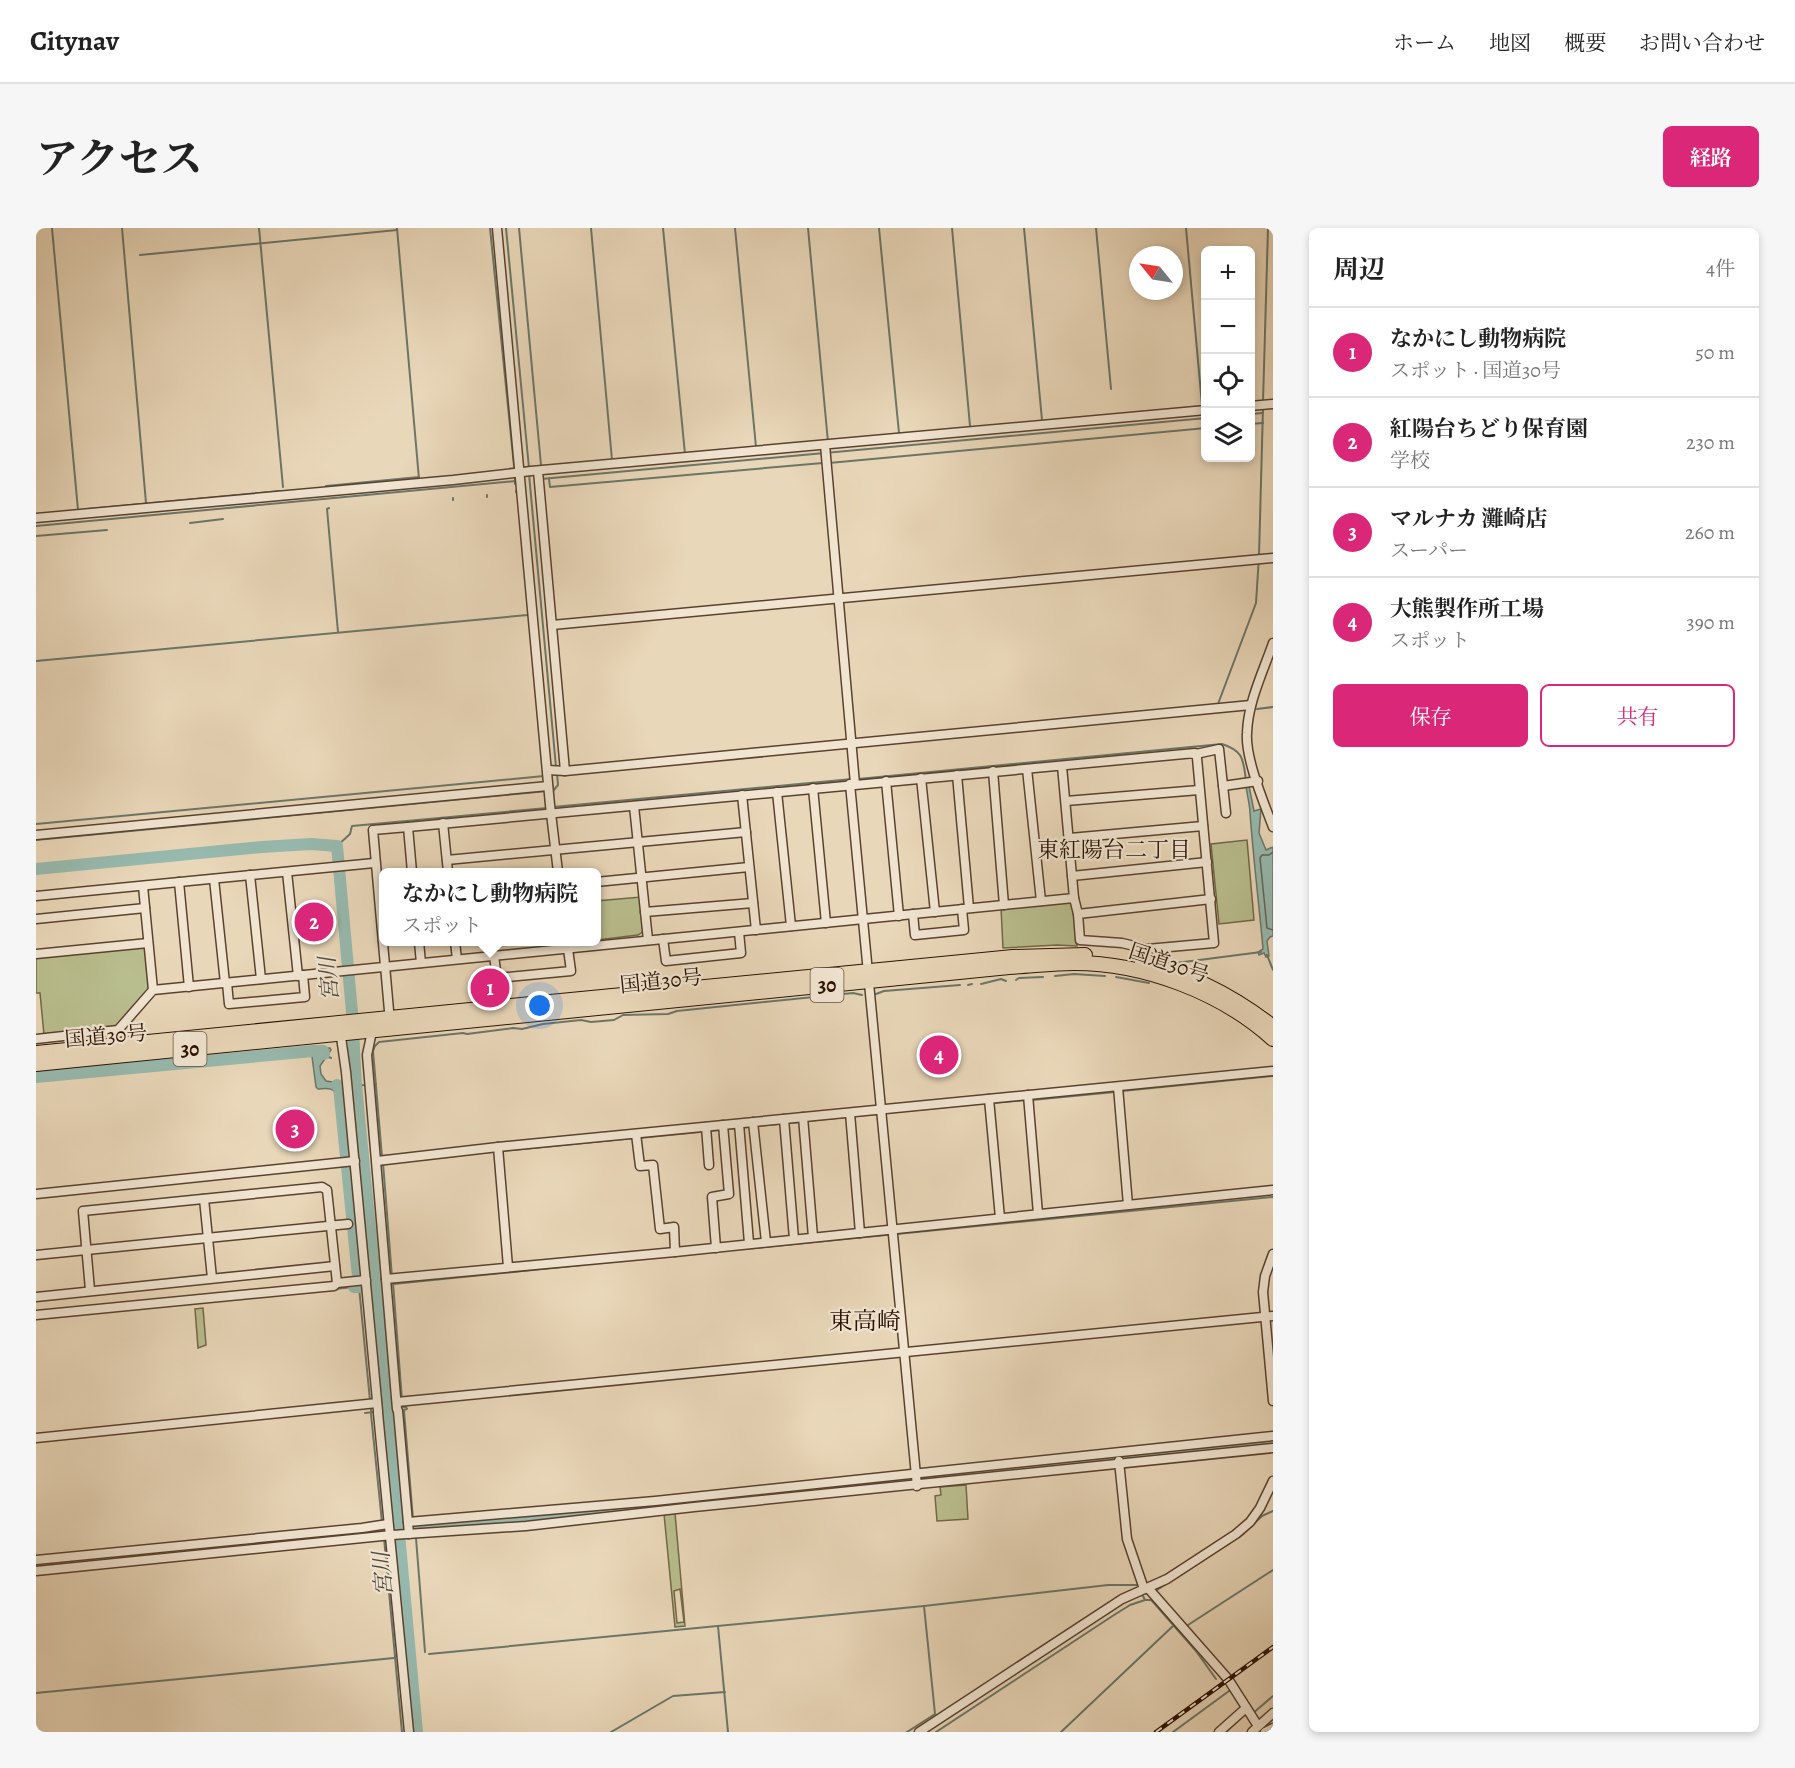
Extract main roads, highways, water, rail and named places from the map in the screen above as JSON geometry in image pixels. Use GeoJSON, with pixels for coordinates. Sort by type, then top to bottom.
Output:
{"type":"FeatureCollection","features":[{"type":"Feature","properties":{"kind":"highway","name":"国道30号"},"geometry":{"type":"LineString","coordinates":[[36,1053],[367,1026],[870,976],[1034,955],[1075,954],[1103,956],[1166,969],[1204,984],[1241,1004],[1273,1028]]}},
{"type":"Feature","properties":{"kind":"highway","name":"国道30号"},"geometry":{"type":"LineString","coordinates":[[870,976],[1075,963],[1101,965],[1144,972],[1200,992],[1236,1012],[1273,1039]]}},
{"type":"Feature","properties":{"kind":"highway","name":"国道30号"},"geometry":{"type":"LineString","coordinates":[[36,1064],[342,1028]]}},
{"type":"Feature","properties":{"kind":"water"},"geometry":{"type":"Polygon","coordinates":[[[1246,786],[1249,786],[1254,811],[1261,809],[1259,833],[1266,850],[1273,847],[1273,936],[1267,941],[1269,956],[1266,957],[1264,953],[1259,955],[1258,952],[1263,949],[1246,786]]]}},
{"type":"Feature","properties":{"kind":"water"},"geometry":{"type":"Polygon","coordinates":[[[330,1048],[331,1050],[320,1066],[321,1074],[326,1081],[340,1083],[343,1086],[343,1099],[338,1099],[331,1089],[316,1087],[311,1049],[330,1048]]]}},
{"type":"Feature","properties":{"kind":"waterway"},"geometry":{"type":"LineString","coordinates":[[52,228],[78,510],[80,510]]}},
{"type":"Feature","properties":{"kind":"waterway"},"geometry":{"type":"LineString","coordinates":[[122,228],[146,503]]}},
{"type":"Feature","properties":{"kind":"waterway"},"geometry":{"type":"LineString","coordinates":[[259,228],[283,487]]}},
{"type":"Feature","properties":{"kind":"waterway"},"geometry":{"type":"LineString","coordinates":[[397,228],[419,479]]}},
{"type":"Feature","properties":{"kind":"waterway"},"geometry":{"type":"LineString","coordinates":[[490,228],[514,466]]}},
{"type":"Feature","properties":{"kind":"waterway"},"geometry":{"type":"LineString","coordinates":[[506,228],[529,468]]}},
{"type":"Feature","properties":{"kind":"waterway"},"geometry":{"type":"LineString","coordinates":[[519,228],[541,465]]}},
{"type":"Feature","properties":{"kind":"waterway"},"geometry":{"type":"LineString","coordinates":[[591,228],[612,460]]}},
{"type":"Feature","properties":{"kind":"waterway"},"geometry":{"type":"LineString","coordinates":[[663,228],[685,454]]}},
{"type":"Feature","properties":{"kind":"waterway"},"geometry":{"type":"LineString","coordinates":[[735,228],[756,447]]}},
{"type":"Feature","properties":{"kind":"waterway"},"geometry":{"type":"LineString","coordinates":[[808,228],[828,442]]}},
{"type":"Feature","properties":{"kind":"waterway"},"geometry":{"type":"LineString","coordinates":[[879,228],[899,433]]}},
{"type":"Feature","properties":{"kind":"waterway"},"geometry":{"type":"LineString","coordinates":[[952,228],[970,426]]}},
{"type":"Feature","properties":{"kind":"waterway"},"geometry":{"type":"LineString","coordinates":[[1024,228],[1042,420]]}},
{"type":"Feature","properties":{"kind":"waterway"},"geometry":{"type":"LineString","coordinates":[[1096,228],[1111,389]]}},
{"type":"Feature","properties":{"kind":"waterway"},"geometry":{"type":"LineString","coordinates":[[1186,228],[1201,394]]}},
{"type":"Feature","properties":{"kind":"waterway"},"geometry":{"type":"LineString","coordinates":[[1263,402],[1268,228]]}},
{"type":"Feature","properties":{"kind":"waterway"},"geometry":{"type":"LineString","coordinates":[[140,255],[397,230]]}},
{"type":"Feature","properties":{"kind":"waterway"},"geometry":{"type":"LineString","coordinates":[[1218,704],[1256,603],[1263,408]]}},
{"type":"Feature","properties":{"kind":"waterway"},"geometry":{"type":"LineString","coordinates":[[1255,414],[1263,413]]}},
{"type":"Feature","properties":{"kind":"waterway"},"geometry":{"type":"LineString","coordinates":[[541,479],[1201,418]]}},
{"type":"Feature","properties":{"kind":"waterway"},"geometry":{"type":"LineString","coordinates":[[1255,424],[1263,423]]}},
{"type":"Feature","properties":{"kind":"waterway"},"geometry":{"type":"LineString","coordinates":[[829,463],[1201,428]]}},
{"type":"Feature","properties":{"kind":"waterway"},"geometry":{"type":"LineString","coordinates":[[549,479],[550,487],[823,463]]}},
{"type":"Feature","properties":{"kind":"waterway"},"geometry":{"type":"LineString","coordinates":[[529,474],[556,767]]}},
{"type":"Feature","properties":{"kind":"waterway"},"geometry":{"type":"LineString","coordinates":[[326,486],[419,477]]}},
{"type":"Feature","properties":{"kind":"waterway"},"geometry":{"type":"LineString","coordinates":[[515,478],[515,484]]}},
{"type":"Feature","properties":{"kind":"waterway"},"geometry":{"type":"LineString","coordinates":[[36,526],[516,481]]}},
{"type":"Feature","properties":{"kind":"waterway"},"geometry":{"type":"LineString","coordinates":[[88,509],[280,491]]}},
{"type":"Feature","properties":{"kind":"waterway"},"geometry":{"type":"LineString","coordinates":[[329,508],[327,509],[338,632]]}},
{"type":"Feature","properties":{"kind":"waterway"},"geometry":{"type":"LineString","coordinates":[[190,523],[223,519]]}},
{"type":"Feature","properties":{"kind":"waterway"},"geometry":{"type":"LineString","coordinates":[[36,536],[107,530]]}},
{"type":"Feature","properties":{"kind":"waterway"},"geometry":{"type":"LineString","coordinates":[[36,661],[528,615]]}},
{"type":"Feature","properties":{"kind":"waterway"},"geometry":{"type":"LineString","coordinates":[[1257,709],[1273,707]]}},
{"type":"Feature","properties":{"kind":"waterway"},"geometry":{"type":"LineString","coordinates":[[858,779],[1222,744],[1235,750],[1241,757],[1246,780]]}},
{"type":"Feature","properties":{"kind":"waterway"},"geometry":{"type":"LineString","coordinates":[[553,791],[558,785],[557,773]]}},
{"type":"Feature","properties":{"kind":"waterway"},"geometry":{"type":"LineString","coordinates":[[36,824],[544,776]]}},
{"type":"Feature","properties":{"kind":"waterway"},"geometry":{"type":"LineString","coordinates":[[553,807],[852,779]]}},
{"type":"Feature","properties":{"kind":"waterway"},"geometry":{"type":"LineString","coordinates":[[36,840],[547,791]]}},
{"type":"Feature","properties":{"kind":"waterway"},"geometry":{"type":"LineString","coordinates":[[337,846],[350,834],[352,826],[547,808]]}},
{"type":"Feature","properties":{"kind":"waterway","name":"宮川"},"geometry":{"type":"LineString","coordinates":[[36,869],[262,847],[311,844],[337,846],[352,1012],[356,1086],[388,1410]]}},
{"type":"Feature","properties":{"kind":"waterway"},"geometry":{"type":"LineString","coordinates":[[1157,958],[1157,956],[1176,963],[1261,952]]}},
{"type":"Feature","properties":{"kind":"waterway"},"geometry":{"type":"LineString","coordinates":[[1267,955],[1273,970]]}},
{"type":"Feature","properties":{"kind":"waterway"},"geometry":{"type":"LineString","coordinates":[[1055,976],[1074,974],[1105,976]]}},
{"type":"Feature","properties":{"kind":"waterway"},"geometry":{"type":"LineString","coordinates":[[1016,980],[1043,977]]}},
{"type":"Feature","properties":{"kind":"waterway"},"geometry":{"type":"LineString","coordinates":[[1116,977],[1149,983]]}},
{"type":"Feature","properties":{"kind":"waterway"},"geometry":{"type":"LineString","coordinates":[[981,984],[1001,979],[1006,981]]}},
{"type":"Feature","properties":{"kind":"waterway"},"geometry":{"type":"LineString","coordinates":[[968,985],[972,984]]}},
{"type":"Feature","properties":{"kind":"waterway"},"geometry":{"type":"LineString","coordinates":[[876,994],[884,991],[960,985]]}},
{"type":"Feature","properties":{"kind":"waterway"},"geometry":{"type":"LineString","coordinates":[[382,1157],[373,1051],[379,1042],[513,1028],[522,1029],[581,1020],[591,1022],[614,1020],[623,1015],[668,1014],[677,1011],[853,993],[862,995]]}},
{"type":"Feature","properties":{"kind":"waterway"},"geometry":{"type":"LineString","coordinates":[[36,1077],[313,1051],[323,1051],[324,1054]]}},
{"type":"Feature","properties":{"kind":"waterway"},"geometry":{"type":"LineString","coordinates":[[324,1055],[331,1058]]}},
{"type":"Feature","properties":{"kind":"waterway","name":"宮川"},"geometry":{"type":"LineString","coordinates":[[348,1065],[355,1064]]}},
{"type":"Feature","properties":{"kind":"waterway"},"geometry":{"type":"LineString","coordinates":[[1122,1091],[1273,1076]]}},
{"type":"Feature","properties":{"kind":"waterway"},"geometry":{"type":"LineString","coordinates":[[353,1086],[376,1084]]}},
{"type":"Feature","properties":{"kind":"waterway"},"geometry":{"type":"LineString","coordinates":[[337,1085],[359,1287],[354,1287]]}},
{"type":"Feature","properties":{"kind":"waterway"},"geometry":{"type":"LineString","coordinates":[[1032,1100],[1115,1092]]}},
{"type":"Feature","properties":{"kind":"waterway"},"geometry":{"type":"LineString","coordinates":[[993,1103],[1026,1100]]}},
{"type":"Feature","properties":{"kind":"waterway"},"geometry":{"type":"LineString","coordinates":[[886,1113],[987,1103]]}},
{"type":"Feature","properties":{"kind":"waterway"},"geometry":{"type":"LineString","coordinates":[[854,1116],[878,1114]]}},
{"type":"Feature","properties":{"kind":"waterway"},"geometry":{"type":"LineString","coordinates":[[806,1121],[848,1117]]}},
{"type":"Feature","properties":{"kind":"waterway"},"geometry":{"type":"LineString","coordinates":[[756,1126],[801,1122]]}},
{"type":"Feature","properties":{"kind":"waterway"},"geometry":{"type":"LineString","coordinates":[[726,1129],[750,1127]]}},
{"type":"Feature","properties":{"kind":"waterway"},"geometry":{"type":"LineString","coordinates":[[639,1138],[720,1130]]}},
{"type":"Feature","properties":{"kind":"waterway"},"geometry":{"type":"LineString","coordinates":[[502,1151],[634,1138]]}},
{"type":"Feature","properties":{"kind":"waterway"},"geometry":{"type":"LineString","coordinates":[[421,1160],[496,1151]]}},
{"type":"Feature","properties":{"kind":"waterway"},"geometry":{"type":"LineString","coordinates":[[383,1163],[392,1277]]}},
{"type":"Feature","properties":{"kind":"waterway"},"geometry":{"type":"LineString","coordinates":[[745,1249],[1273,1197]]}},
{"type":"Feature","properties":{"kind":"waterway"},"geometry":{"type":"LineString","coordinates":[[393,1284],[581,1265]]}},
{"type":"Feature","properties":{"kind":"waterway"},"geometry":{"type":"LineString","coordinates":[[393,1283],[402,1400]]}},
{"type":"Feature","properties":{"kind":"waterway"},"geometry":{"type":"LineString","coordinates":[[334,1289],[354,1287]]}},
{"type":"Feature","properties":{"kind":"waterway"},"geometry":{"type":"LineString","coordinates":[[359,1287],[371,1411]]}},
{"type":"Feature","properties":{"kind":"waterway"},"geometry":{"type":"LineString","coordinates":[[403,1407],[407,1409],[403,1410]]}},
{"type":"Feature","properties":{"kind":"waterway"},"geometry":{"type":"LineString","coordinates":[[365,1413],[395,1410]]}},
{"type":"Feature","properties":{"kind":"waterway"},"geometry":{"type":"LineString","coordinates":[[404,1411],[413,1519]]}},
{"type":"Feature","properties":{"kind":"waterway","name":"宮川"},"geometry":{"type":"LineString","coordinates":[[388,1412],[417,1732]]}},
{"type":"Feature","properties":{"kind":"waterway"},"geometry":{"type":"LineString","coordinates":[[371,1414],[383,1532]]}},
{"type":"Feature","properties":{"kind":"waterway"},"geometry":{"type":"LineString","coordinates":[[36,1565],[382,1530],[501,1522],[1273,1442]]}},
{"type":"Feature","properties":{"kind":"waterway"},"geometry":{"type":"LineString","coordinates":[[1157,1590],[1242,1535],[1262,1516],[1273,1511]]}},
{"type":"Feature","properties":{"kind":"waterway"},"geometry":{"type":"LineString","coordinates":[[384,1538],[402,1732]]}},
{"type":"Feature","properties":{"kind":"waterway"},"geometry":{"type":"LineString","coordinates":[[416,1538],[425,1652]]}},
{"type":"Feature","properties":{"kind":"waterway"},"geometry":{"type":"LineString","coordinates":[[1188,1625],[1273,1570]]}},
{"type":"Feature","properties":{"kind":"waterway"},"geometry":{"type":"LineString","coordinates":[[429,1654],[924,1606],[1108,1585],[1138,1585]]}},
{"type":"Feature","properties":{"kind":"waterway"},"geometry":{"type":"LineString","coordinates":[[1143,1596],[1145,1600],[1151,1600],[1154,1603],[1196,1651],[1216,1679]]}},
{"type":"Feature","properties":{"kind":"waterway"},"geometry":{"type":"LineString","coordinates":[[936,1732],[1114,1615],[1130,1605],[1145,1600]]}},
{"type":"Feature","properties":{"kind":"waterway"},"geometry":{"type":"LineString","coordinates":[[907,1732],[935,1714],[924,1606]]}},
{"type":"Feature","properties":{"kind":"waterway"},"geometry":{"type":"LineString","coordinates":[[718,1626],[728,1732]]}},
{"type":"Feature","properties":{"kind":"waterway"},"geometry":{"type":"LineString","coordinates":[[1061,1732],[1173,1626]]}},
{"type":"Feature","properties":{"kind":"waterway"},"geometry":{"type":"LineString","coordinates":[[36,1693],[394,1658]]}},
{"type":"Feature","properties":{"kind":"waterway"},"geometry":{"type":"LineString","coordinates":[[1173,1732],[1229,1691]]}},
{"type":"Feature","properties":{"kind":"waterway"},"geometry":{"type":"LineString","coordinates":[[611,1732],[673,1696],[725,1692]]}},
{"type":"Feature","properties":{"kind":"waterway"},"geometry":{"type":"LineString","coordinates":[[1252,1714],[1273,1696]]}},
{"type":"Feature","properties":{"kind":"waterway"},"geometry":{"type":"LineString","coordinates":[[1226,1732],[1237,1721]]}},
{"type":"Feature","properties":{"kind":"railway"},"geometry":{"type":"LineString","coordinates":[[1156,1732],[1273,1647]]}},
{"type":"Feature","properties":{"kind":"place","name":"紅陽台ちどり保育園"},"geometry":{"type":"Point","coordinates":[314,922]}},
{"type":"Feature","properties":{"kind":"place","name":"なかにし動物病院"},"geometry":{"type":"Point","coordinates":[490,988]}},
{"type":"Feature","properties":{"kind":"place","name":"大熊製作所工場"},"geometry":{"type":"Point","coordinates":[939,1055]}},
{"type":"Feature","properties":{"kind":"place","name":"マルナカ 灘崎店"},"geometry":{"type":"Point","coordinates":[295,1129]}},
{"type":"Feature","properties":{"kind":"district","name":"東紅陽台二丁目"},"geometry":{"type":"Point","coordinates":[1114,849]}},
{"type":"Feature","properties":{"kind":"district","name":"東高崎"},"geometry":{"type":"Point","coordinates":[865,1321]}}]}
